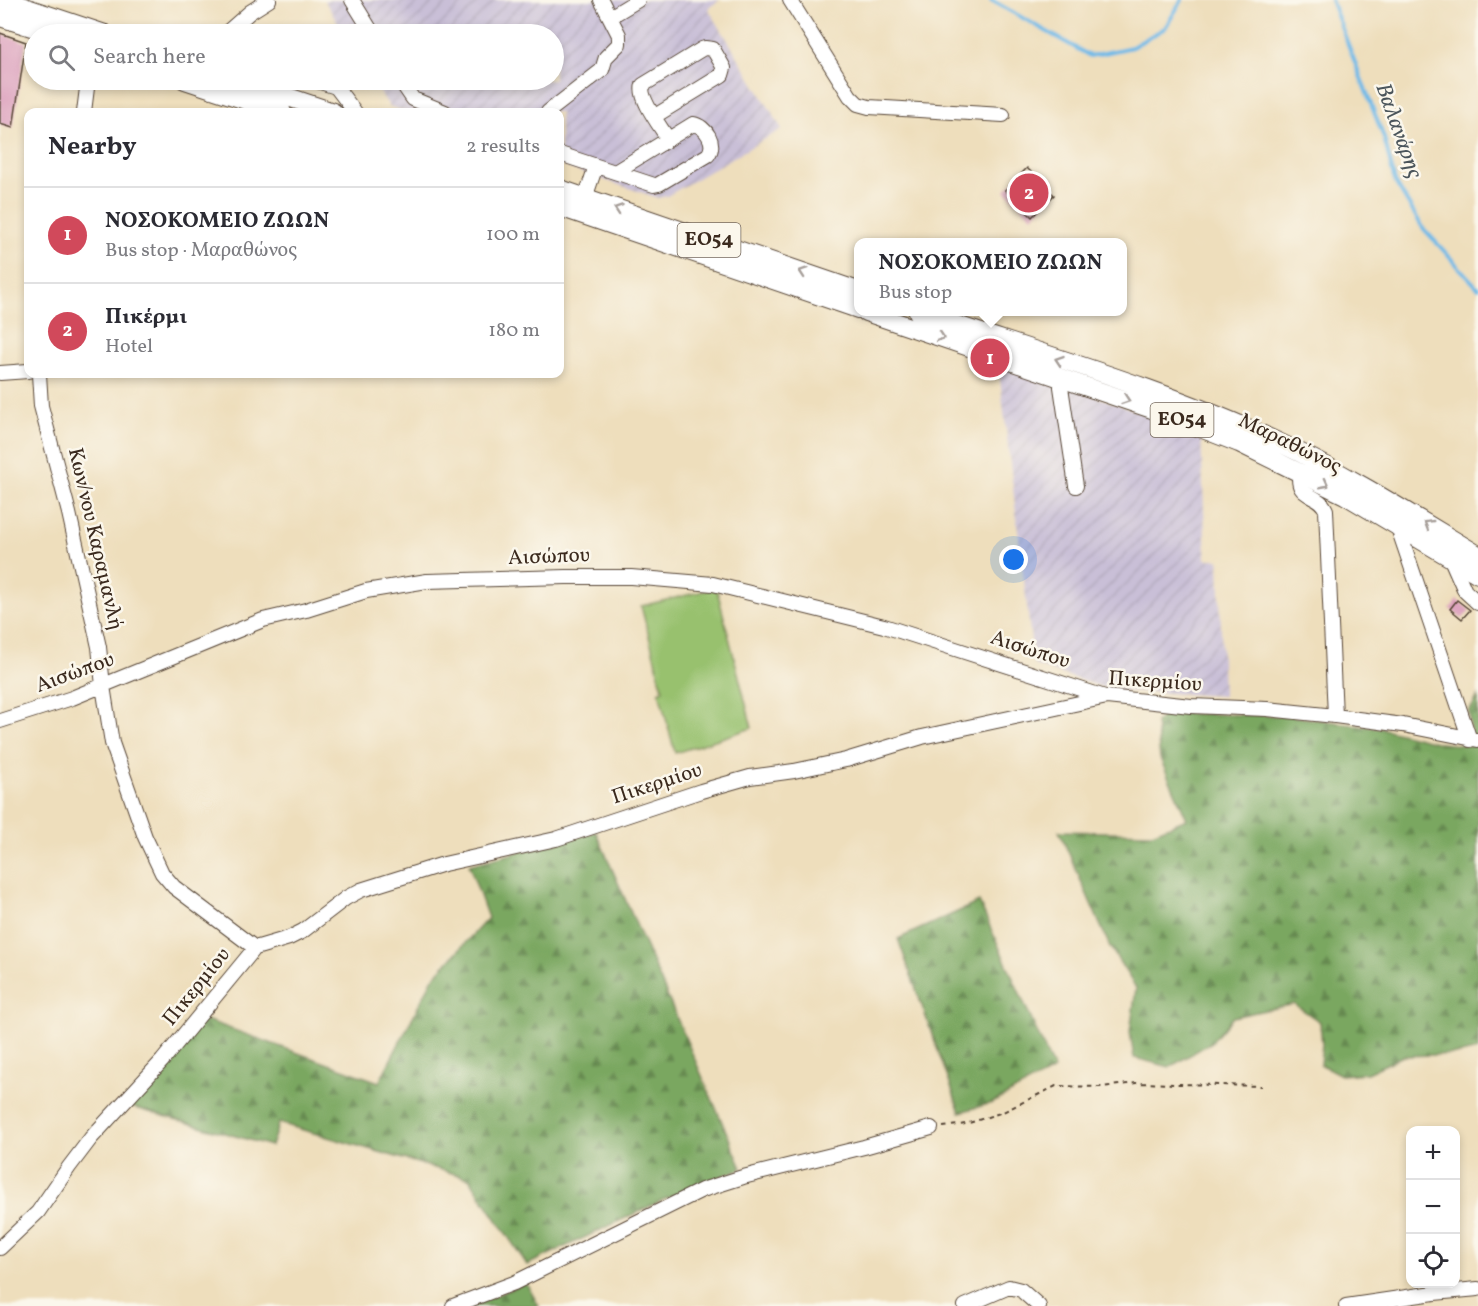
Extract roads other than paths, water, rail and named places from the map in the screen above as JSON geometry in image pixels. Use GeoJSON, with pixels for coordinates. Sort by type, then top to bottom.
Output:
{"type":"FeatureCollection","features":[{"type":"Feature","properties":{"kind":"main road"},"geometry":{"type":"LineString","coordinates":[[3,0],[75,24]]}},
{"type":"Feature","properties":{"kind":"main road"},"geometry":{"type":"LineString","coordinates":[[0,16],[24,24]]}},
{"type":"Feature","properties":{"kind":"main road"},"geometry":{"type":"LineString","coordinates":[[215,90],[270,108]]}},
{"type":"Feature","properties":{"kind":"main road"},"geometry":{"type":"LineString","coordinates":[[268,90],[321,108]]}},
{"type":"Feature","properties":{"kind":"main road","name":"ΕΟ54"},"geometry":{"type":"LineString","coordinates":[[564,190],[854,290]]}},
{"type":"Feature","properties":{"kind":"main road","name":"ΕΟ54"},"geometry":{"type":"LineString","coordinates":[[564,208],[854,308]]}},
{"type":"Feature","properties":{"kind":"main road","name":"Μαραθώνος"},"geometry":{"type":"LineString","coordinates":[[878,316],[1197,426],[1300,471],[1397,525],[1478,574]]}},
{"type":"Feature","properties":{"kind":"main road","name":"Μαραθώνος"},"geometry":{"type":"LineString","coordinates":[[930,316],[1157,393],[1247,428],[1354,481],[1478,555]]}},
{"type":"Feature","properties":{"kind":"street"},"geometry":{"type":"LineString","coordinates":[[242,0],[250,12]]}},
{"type":"Feature","properties":{"kind":"street"},"geometry":{"type":"LineString","coordinates":[[236,24],[268,0]]}},
{"type":"Feature","properties":{"kind":"street"},"geometry":{"type":"LineString","coordinates":[[352,0],[367,24]]}},
{"type":"Feature","properties":{"kind":"street"},"geometry":{"type":"LineString","coordinates":[[553,108],[602,70],[606,57],[619,44],[619,35],[601,0]]}},
{"type":"Feature","properties":{"kind":"street"},"geometry":{"type":"LineString","coordinates":[[610,17],[638,0]]}},
{"type":"Feature","properties":{"kind":"street"},"geometry":{"type":"LineString","coordinates":[[790,0],[850,96],[858,104],[869,107],[1003,115]]}},
{"type":"Feature","properties":{"kind":"street"},"geometry":{"type":"LineString","coordinates":[[654,116],[722,75],[724,68],[713,49],[702,49],[643,85],[641,93],[654,116],[668,139]]}},
{"type":"Feature","properties":{"kind":"street"},"geometry":{"type":"LineString","coordinates":[[84,108],[87,90]]}},
{"type":"Feature","properties":{"kind":"street"},"geometry":{"type":"LineString","coordinates":[[338,90],[352,108]]}},
{"type":"Feature","properties":{"kind":"street"},"geometry":{"type":"LineString","coordinates":[[407,90],[413,99],[435,108]]}},
{"type":"Feature","properties":{"kind":"street"},"geometry":{"type":"LineString","coordinates":[[564,155],[596,166],[656,185],[708,155],[712,149],[711,141],[703,129],[696,124],[689,126],[615,172]]}},
{"type":"Feature","properties":{"kind":"street"},"geometry":{"type":"LineString","coordinates":[[585,198],[596,166]]}},
{"type":"Feature","properties":{"kind":"street"},"geometry":{"type":"LineString","coordinates":[[0,373],[24,371]]}},
{"type":"Feature","properties":{"kind":"street","name":"Κων/νου Καραμανλή"},"geometry":{"type":"LineString","coordinates":[[39,378],[41,406],[69,513],[99,647],[112,743],[145,837],[162,873],[174,887],[255,948]]}},
{"type":"Feature","properties":{"kind":"street"},"geometry":{"type":"LineString","coordinates":[[1062,378],[1061,387],[1076,486]]}},
{"type":"Feature","properties":{"kind":"street"},"geometry":{"type":"LineString","coordinates":[[1300,471],[1299,484],[1304,493],[1319,500],[1326,510],[1335,716]]}},
{"type":"Feature","properties":{"kind":"street"},"geometry":{"type":"LineString","coordinates":[[1397,525],[1474,740]]}},
{"type":"Feature","properties":{"kind":"street"},"geometry":{"type":"LineString","coordinates":[[1450,557],[1465,591],[1478,603]]}},
{"type":"Feature","properties":{"kind":"street","name":"Αισώπου"},"geometry":{"type":"LineString","coordinates":[[0,721],[72,698],[262,620],[306,610],[366,591],[427,581],[631,577],[713,584],[873,624],[1107,697]]}},
{"type":"Feature","properties":{"kind":"street","name":"Πικερμίου"},"geometry":{"type":"LineString","coordinates":[[0,1248],[38,1212],[91,1138],[162,1061],[255,948],[290,938],[303,931],[346,898],[361,890],[444,864],[507,852],[556,839],[750,777],[825,764],[922,737],[1107,697],[1191,706],[1267,709],[1335,716],[1403,725],[1474,740]]}},
{"type":"Feature","properties":{"kind":"street"},"geometry":{"type":"LineString","coordinates":[[453,1306],[514,1283],[702,1190],[743,1177],[932,1128]]}},
{"type":"Feature","properties":{"kind":"street"},"geometry":{"type":"LineString","coordinates":[[965,1306],[1010,1287],[1021,1290],[1039,1306]]}},
{"type":"Feature","properties":{"kind":"street"},"geometry":{"type":"LineString","coordinates":[[1346,1306],[1478,1289]]}},
{"type":"Feature","properties":{"kind":"waterway","name":"Βαλανάρης"},"geometry":{"type":"LineString","coordinates":[[991,0],[1090,56],[1132,47],[1165,28],[1182,0]]}},
{"type":"Feature","properties":{"kind":"waterway","name":"Βαλανάρης"},"geometry":{"type":"LineString","coordinates":[[1331,0],[1384,138],[1395,182],[1423,228],[1478,288]]}},
{"type":"Feature","properties":{"kind":"place","name":"Πικέρμι"},"geometry":{"type":"Point","coordinates":[1029,193]}},
{"type":"Feature","properties":{"kind":"place","name":"ΝΟΣΟΚΟΜΕΙΟ ΖΩΩΝ"},"geometry":{"type":"Point","coordinates":[990,358]}}]}
